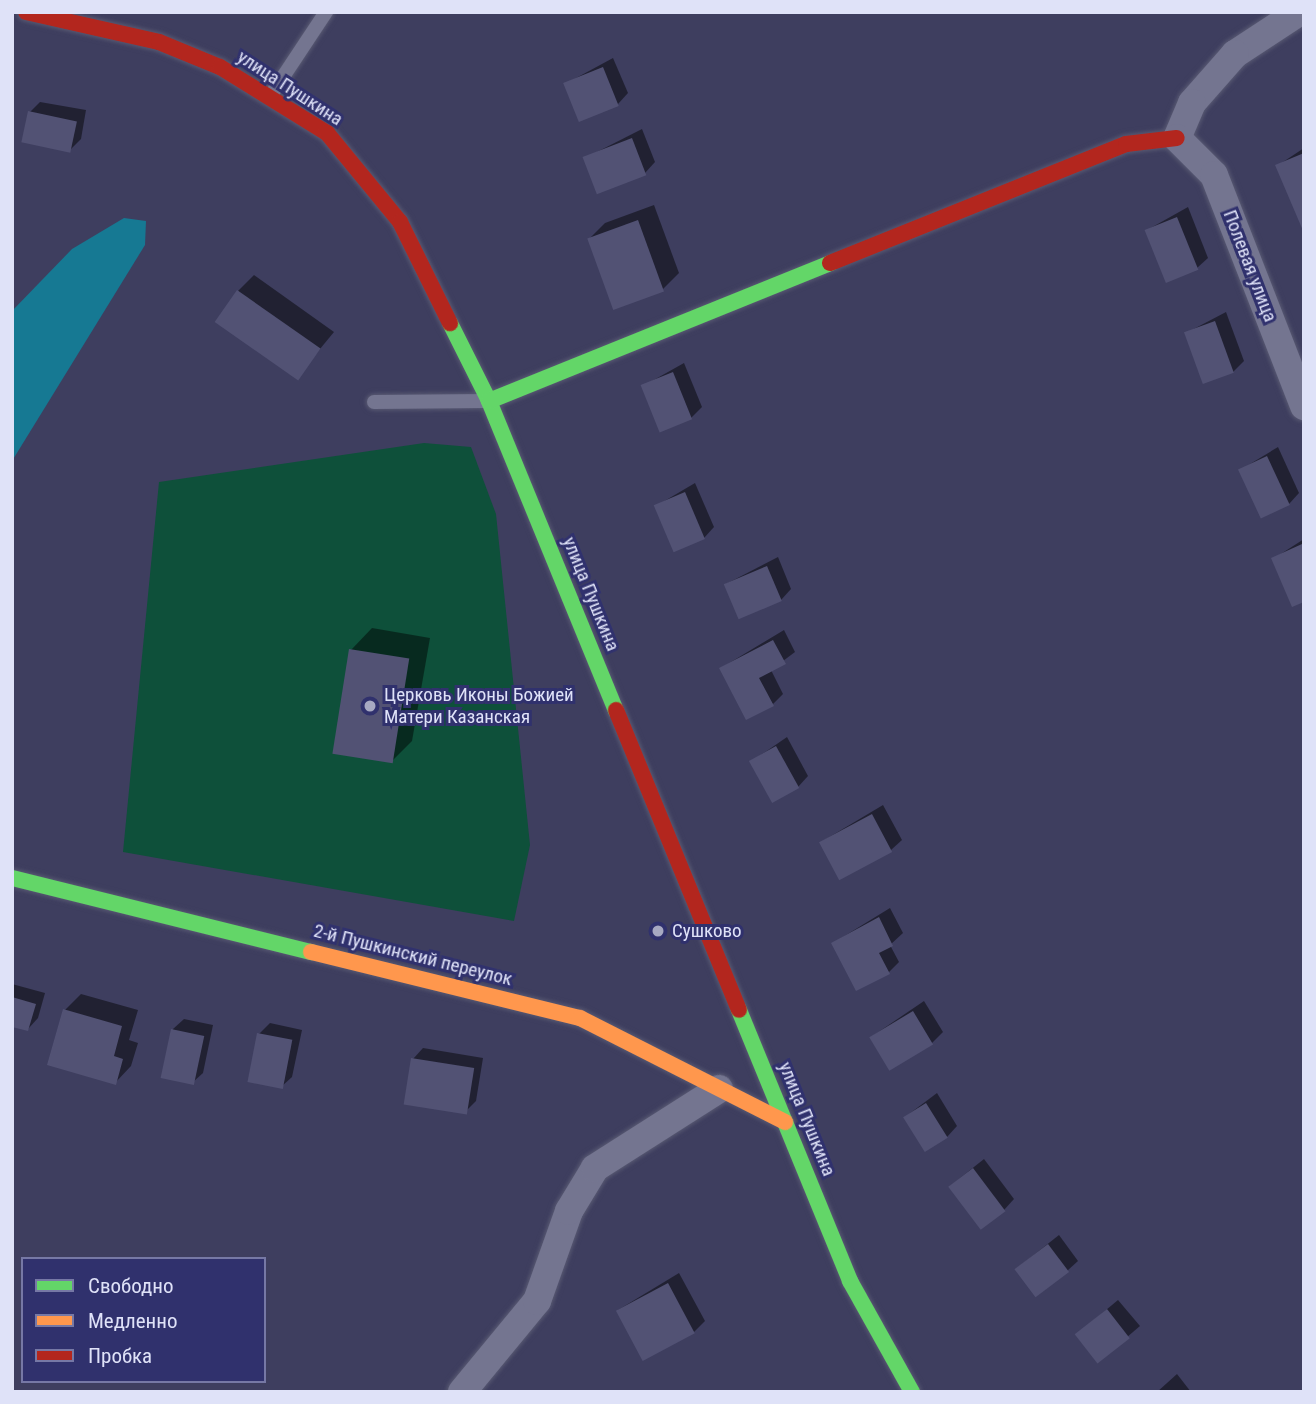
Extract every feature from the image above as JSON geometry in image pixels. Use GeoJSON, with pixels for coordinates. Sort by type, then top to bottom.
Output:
{"type":"FeatureCollection","features":[{"type":"Feature","properties":{"kind":"main road","name":"улица Пушкина"},"geometry":{"type":"LineString","coordinates":[[26,12],[159,42],[271,95],[362,168],[400,222],[489,401],[850,1281],[912,1392]]}},
{"type":"Feature","properties":{"kind":"main road"},"geometry":{"type":"LineString","coordinates":[[489,401],[1126,144],[1177,138]]}},
{"type":"Feature","properties":{"kind":"main road","name":"2-й Пушкинский переулок"},"geometry":{"type":"LineString","coordinates":[[12,878],[580,1018],[785,1122]]}},
{"type":"Feature","properties":{"kind":"street"},"geometry":{"type":"LineString","coordinates":[[1177,138],[1192,103],[1235,54],[1299,12]]}},
{"type":"Feature","properties":{"kind":"street","name":"Полевая улица"},"geometry":{"type":"LineString","coordinates":[[1177,138],[1214,176],[1304,406]]}},
{"type":"Feature","properties":{"kind":"street"},"geometry":{"type":"LineString","coordinates":[[462,1392],[537,1301],[569,1211],[595,1168],[719,1089]]}},
{"type":"Feature","properties":{"kind":"lane"},"geometry":{"type":"LineString","coordinates":[[271,95],[326,12]]}},
{"type":"Feature","properties":{"kind":"lane"},"geometry":{"type":"LineString","coordinates":[[374,402],[489,401]]}},
{"type":"Feature","properties":{"kind":"green space"},"geometry":{"type":"Polygon","coordinates":[[[424,443],[471,447],[496,514],[530,845],[514,921],[123,852],[159,482],[424,443]]]}},
{"type":"Feature","properties":{"kind":"water"},"geometry":{"type":"Polygon","coordinates":[[[124,218],[146,221],[145,245],[12,461],[12,311],[72,249],[124,218]]]}},
{"type":"Feature","properties":{"kind":"building"},"geometry":{"type":"Polygon","coordinates":[[[603,67],[619,106],[579,122],[563,83],[603,67]]]}},
{"type":"Feature","properties":{"kind":"building"},"geometry":{"type":"Polygon","coordinates":[[[28,111],[77,121],[70,153],[21,142],[28,111]]]}},
{"type":"Feature","properties":{"kind":"building"},"geometry":{"type":"Polygon","coordinates":[[[632,138],[646,175],[597,194],[583,157],[632,138]]]}},
{"type":"Feature","properties":{"kind":"building"},"geometry":{"type":"Polygon","coordinates":[[[1304,153],[1304,233],[1275,165],[1304,153]]]}},
{"type":"Feature","properties":{"kind":"building"},"geometry":{"type":"Polygon","coordinates":[[[1177,217],[1198,270],[1166,283],[1145,230],[1177,217]]]}},
{"type":"Feature","properties":{"kind":"building"},"geometry":{"type":"Polygon","coordinates":[[[638,220],[664,291],[613,310],[587,238],[638,220]]]}},
{"type":"Feature","properties":{"kind":"building"},"geometry":{"type":"Polygon","coordinates":[[[237,290],[321,349],[298,380],[215,322],[237,290]]]}},
{"type":"Feature","properties":{"kind":"building"},"geometry":{"type":"Polygon","coordinates":[[[1215,321],[1234,373],[1203,384],[1184,332],[1215,321]]]}},
{"type":"Feature","properties":{"kind":"building"},"geometry":{"type":"Polygon","coordinates":[[[673,372],[692,419],[660,432],[641,385],[673,372]]]}},
{"type":"Feature","properties":{"kind":"building"},"geometry":{"type":"Polygon","coordinates":[[[1267,456],[1290,505],[1261,518],[1238,470],[1267,456]]]}},
{"type":"Feature","properties":{"kind":"building"},"geometry":{"type":"Polygon","coordinates":[[[685,492],[705,539],[674,552],[654,505],[685,492]]]}},
{"type":"Feature","properties":{"kind":"building"},"geometry":{"type":"Polygon","coordinates":[[[1302,544],[1304,602],[1292,607],[1271,558],[1302,544]]]}},
{"type":"Feature","properties":{"kind":"building"},"geometry":{"type":"Polygon","coordinates":[[[767,566],[782,601],[739,619],[724,584],[767,566]]]}},
{"type":"Feature","properties":{"kind":"building"},"geometry":{"type":"Polygon","coordinates":[[[773,640],[786,664],[759,678],[774,706],[746,720],[719,668],[773,640]]]}},
{"type":"Feature","properties":{"kind":"building","name":"Церковь Иконы Божией Матери Казанская"},"geometry":{"type":"Polygon","coordinates":[[[349,649],[409,659],[393,763],[332,754],[349,649]]]}},
{"type":"Feature","properties":{"kind":"building"},"geometry":{"type":"Polygon","coordinates":[[[776,746],[799,788],[772,803],[749,761],[776,746]]]}},
{"type":"Feature","properties":{"kind":"building"},"geometry":{"type":"Polygon","coordinates":[[[872,814],[892,852],[839,880],[819,842],[872,814]]]}},
{"type":"Feature","properties":{"kind":"building"},"geometry":{"type":"Polygon","coordinates":[[[879,917],[893,946],[879,953],[890,974],[856,991],[831,943],[879,917]]]}},
{"type":"Feature","properties":{"kind":"building"},"geometry":{"type":"Polygon","coordinates":[[[12,997],[36,1004],[28,1031],[12,1027],[12,997]]]}},
{"type":"Feature","properties":{"kind":"building"},"geometry":{"type":"Polygon","coordinates":[[[63,1009],[122,1026],[114,1056],[123,1059],[116,1085],[47,1065],[63,1009]]]}},
{"type":"Feature","properties":{"kind":"building"},"geometry":{"type":"Polygon","coordinates":[[[913,1011],[933,1044],[889,1071],[869,1037],[913,1011]]]}},
{"type":"Feature","properties":{"kind":"building"},"geometry":{"type":"Polygon","coordinates":[[[171,1029],[204,1036],[194,1085],[161,1078],[171,1029]]]}},
{"type":"Feature","properties":{"kind":"building"},"geometry":{"type":"Polygon","coordinates":[[[257,1033],[292,1040],[283,1089],[247,1082],[257,1033]]]}},
{"type":"Feature","properties":{"kind":"building"},"geometry":{"type":"Polygon","coordinates":[[[411,1058],[474,1068],[467,1114],[404,1104],[411,1058]]]}},
{"type":"Feature","properties":{"kind":"building"},"geometry":{"type":"Polygon","coordinates":[[[926,1103],[948,1138],[925,1152],[903,1117],[926,1103]]]}},
{"type":"Feature","properties":{"kind":"building"},"geometry":{"type":"Polygon","coordinates":[[[973,1168],[1005,1211],[981,1230],[948,1187],[973,1168]]]}},
{"type":"Feature","properties":{"kind":"building"},"geometry":{"type":"Polygon","coordinates":[[[1048,1244],[1069,1272],[1036,1297],[1014,1269],[1048,1244]]]}},
{"type":"Feature","properties":{"kind":"building"},"geometry":{"type":"Polygon","coordinates":[[[668,1283],[695,1333],[643,1361],[616,1311],[668,1283]]]}},
{"type":"Feature","properties":{"kind":"building"},"geometry":{"type":"Polygon","coordinates":[[[1107,1309],[1130,1338],[1097,1363],[1075,1334],[1107,1309]]]}},
{"type":"Feature","properties":{"kind":"traffic: fast"},"geometry":{"type":"LineString","coordinates":[[489,401],[830,263]]}},
{"type":"Feature","properties":{"kind":"traffic: fast"},"geometry":{"type":"LineString","coordinates":[[450,323],[489,401],[616,710]]}},
{"type":"Feature","properties":{"kind":"traffic: fast"},"geometry":{"type":"LineString","coordinates":[[12,878],[311,952]]}},
{"type":"Feature","properties":{"kind":"traffic: fast"},"geometry":{"type":"LineString","coordinates":[[739,1010],[850,1281],[912,1392]]}},
{"type":"Feature","properties":{"kind":"traffic: slow"},"geometry":{"type":"LineString","coordinates":[[311,952],[580,1018],[785,1122]]}},
{"type":"Feature","properties":{"kind":"traffic: jam"},"geometry":{"type":"LineString","coordinates":[[26,12],[159,42],[220,67],[327,133],[400,222],[450,323]]}},
{"type":"Feature","properties":{"kind":"traffic: jam"},"geometry":{"type":"LineString","coordinates":[[830,263],[1126,144],[1177,138]]}},
{"type":"Feature","properties":{"kind":"traffic: jam"},"geometry":{"type":"LineString","coordinates":[[616,710],[739,1010]]}},
{"type":"Feature","properties":{"kind":"place","name":"Церковь Иконы Божией Матери Казанская"},"geometry":{"type":"Point","coordinates":[370,706]}},
{"type":"Feature","properties":{"kind":"place","name":"Сушково"},"geometry":{"type":"Point","coordinates":[658,931]}}]}
